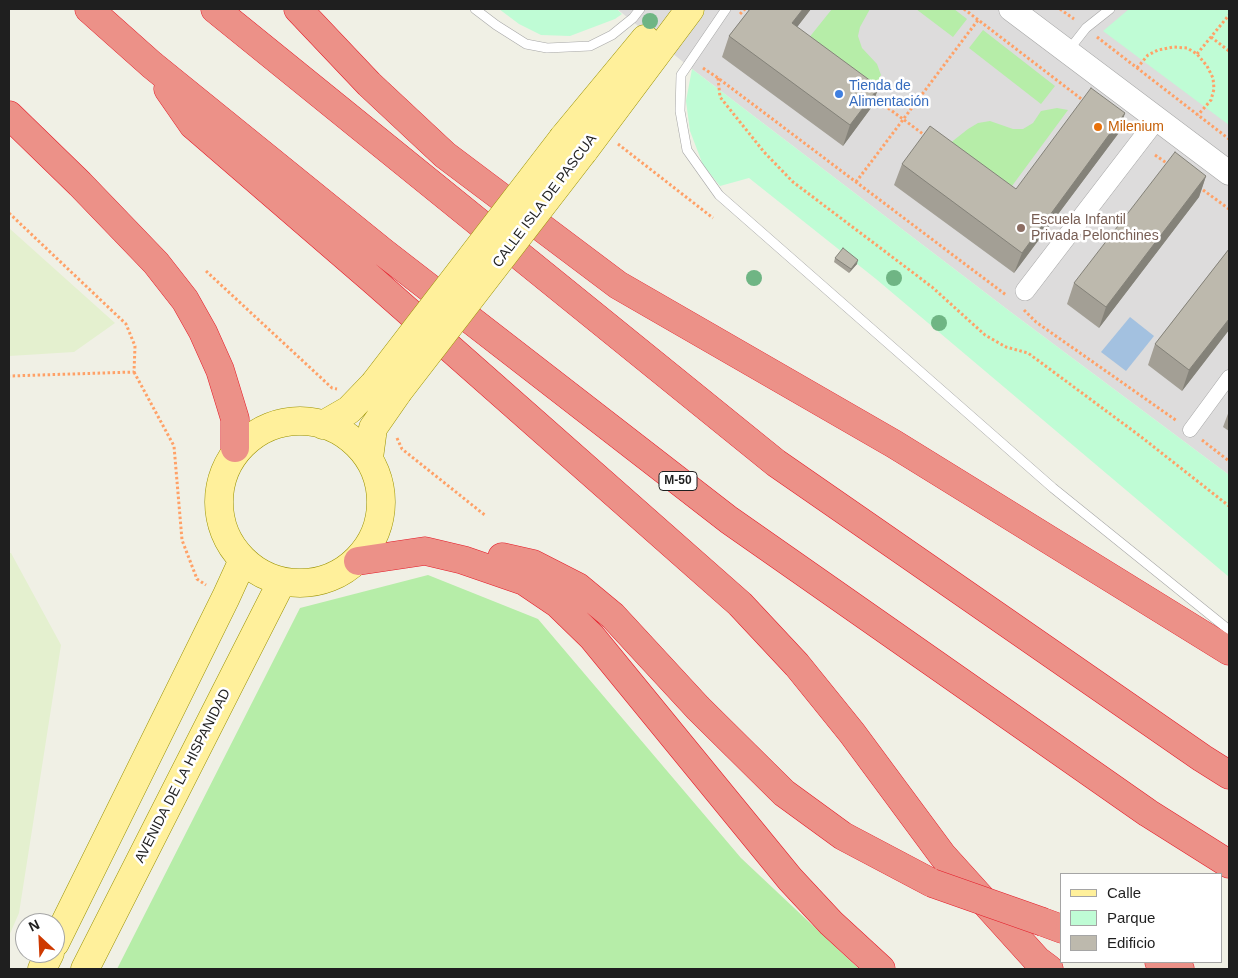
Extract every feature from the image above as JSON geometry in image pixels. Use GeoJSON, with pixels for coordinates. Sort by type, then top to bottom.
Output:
{"type":"FeatureCollection","features":[{"type":"Feature","properties":{"kind":"highway","name":"M-50"},"geometry":{"type":"LineString","coordinates":[[89,9],[152,65],[382,252],[729,520],[1148,813],[1229,864]]}},
{"type":"Feature","properties":{"kind":"highway"},"geometry":{"type":"LineString","coordinates":[[215,9],[776,463],[1229,775]]}},
{"type":"Feature","properties":{"kind":"highway"},"geometry":{"type":"LineString","coordinates":[[298,9],[368,84],[445,155],[618,285],[894,444],[1229,651]]}},
{"type":"Feature","properties":{"kind":"highway"},"geometry":{"type":"LineString","coordinates":[[152,65],[193,125],[376,282],[740,604],[797,665],[846,725],[943,856],[1037,960],[1048,969]]}},
{"type":"Feature","properties":{"kind":"highway"},"geometry":{"type":"LineString","coordinates":[[9,115],[125,230],[156,263],[185,300],[203,332],[220,370],[235,419],[235,448]]}},
{"type":"Feature","properties":{"kind":"highway"},"geometry":{"type":"LineString","coordinates":[[358,561],[425,551],[467,548],[533,564],[578,587],[613,616],[698,708],[784,793],[843,836],[932,883],[1052,925]]}},
{"type":"Feature","properties":{"kind":"highway"},"geometry":{"type":"LineString","coordinates":[[425,551],[463,560],[524,581],[558,604],[592,637],[790,879],[831,923],[881,969]]}},
{"type":"Feature","properties":{"kind":"highway"},"geometry":{"type":"LineString","coordinates":[[1161,963],[1180,969]]}},
{"type":"Feature","properties":{"kind":"main road","name":"CALLE ISLA DE PASCUA"},"geometry":{"type":"LineString","coordinates":[[386,388],[573,145],[669,9]]}},
{"type":"Feature","properties":{"kind":"main road","name":"CALLE ISLA DE PASCUA"},"geometry":{"type":"LineString","coordinates":[[573,145],[690,9]]}},
{"type":"Feature","properties":{"kind":"main road"},"geometry":{"type":"LineString","coordinates":[[323,425],[386,388]]}},
{"type":"Feature","properties":{"kind":"main road"},"geometry":{"type":"LineString","coordinates":[[369,458],[374,428],[386,388]]}},
{"type":"Feature","properties":{"kind":"main road"},"geometry":{"type":"LineString","coordinates":[[312,421],[323,425],[348,435],[369,458],[375,469],[382,495],[380,522],[358,561],[317,583],[281,583],[242,562],[219,524],[220,480],[235,448],[273,424],[312,421]]}},
{"type":"Feature","properties":{"kind":"main road"},"geometry":{"type":"LineString","coordinates":[[65,923],[242,562]]}},
{"type":"Feature","properties":{"kind":"main road","name":"AVENIDA DE LA HISPANIDAD"},"geometry":{"type":"LineString","coordinates":[[85,969],[281,583]]}},
{"type":"Feature","properties":{"kind":"street"},"geometry":{"type":"LineString","coordinates":[[1011,9],[1229,173]]}},
{"type":"Feature","properties":{"kind":"street"},"geometry":{"type":"LineString","coordinates":[[1019,299],[1157,119]]}},
{"type":"Feature","properties":{"kind":"street"},"geometry":{"type":"LineString","coordinates":[[1190,430],[1229,377]]}},
{"type":"Feature","properties":{"kind":"lane"},"geometry":{"type":"LineString","coordinates":[[475,9],[526,44],[548,48],[590,46],[612,35],[633,18],[640,9]]}},
{"type":"Feature","properties":{"kind":"lane"},"geometry":{"type":"LineString","coordinates":[[726,9],[681,75],[680,111],[687,150],[719,195],[1053,488],[1229,630]]}},
{"type":"Feature","properties":{"kind":"lane"},"geometry":{"type":"LineString","coordinates":[[1068,51],[1086,28],[1110,9]]}},
{"type":"Feature","properties":{"kind":"path"},"geometry":{"type":"LineString","coordinates":[[739,16],[745,9]]}},
{"type":"Feature","properties":{"kind":"path"},"geometry":{"type":"LineString","coordinates":[[964,9],[1088,104]]}},
{"type":"Feature","properties":{"kind":"path"},"geometry":{"type":"LineString","coordinates":[[1060,9],[1229,139]]}},
{"type":"Feature","properties":{"kind":"path"},"geometry":{"type":"LineString","coordinates":[[1197,54],[1229,15]]}},
{"type":"Feature","properties":{"kind":"path"},"geometry":{"type":"LineString","coordinates":[[856,182],[978,20]]}},
{"type":"Feature","properties":{"kind":"path"},"geometry":{"type":"LineString","coordinates":[[1211,37],[1229,51]]}},
{"type":"Feature","properties":{"kind":"path"},"geometry":{"type":"LineString","coordinates":[[1137,68],[1148,55],[1158,50],[1173,47],[1187,48],[1197,54],[1207,66],[1213,78],[1214,89],[1211,100],[1198,115]]}},
{"type":"Feature","properties":{"kind":"path"},"geometry":{"type":"LineString","coordinates":[[706,60],[700,67],[718,78],[856,182],[1019,299],[1036,322],[1190,430],[1229,461]]}},
{"type":"Feature","properties":{"kind":"path"},"geometry":{"type":"LineString","coordinates":[[718,78],[720,97],[764,152],[793,182],[932,287],[984,335],[1006,347],[1028,353],[1140,436],[1229,506]]}},
{"type":"Feature","properties":{"kind":"path"},"geometry":{"type":"LineString","coordinates":[[866,92],[933,142]]}},
{"type":"Feature","properties":{"kind":"path"},"geometry":{"type":"LineString","coordinates":[[613,141],[713,218]]}},
{"type":"Feature","properties":{"kind":"path"},"geometry":{"type":"LineString","coordinates":[[1138,143],[1169,165]]}},
{"type":"Feature","properties":{"kind":"path"},"geometry":{"type":"LineString","coordinates":[[1191,181],[1229,209]]}},
{"type":"Feature","properties":{"kind":"path"},"geometry":{"type":"LineString","coordinates":[[9,213],[126,324],[135,346],[134,372],[174,446],[182,540],[196,579],[226,597]]}},
{"type":"Feature","properties":{"kind":"path"},"geometry":{"type":"LineString","coordinates":[[206,271],[332,388],[343,389]]}},
{"type":"Feature","properties":{"kind":"path"},"geometry":{"type":"LineString","coordinates":[[9,376],[134,372]]}},
{"type":"Feature","properties":{"kind":"path"},"geometry":{"type":"LineString","coordinates":[[394,431],[402,449],[486,516]]}},
{"type":"Feature","properties":{"kind":"shaded area"},"geometry":{"type":"Polygon","coordinates":[[[617,9],[1229,9],[1229,475],[1012,313],[692,69],[617,9]]]}},
{"type":"Feature","properties":{"kind":"green space"},"geometry":{"type":"Polygon","coordinates":[[[499,9],[617,9],[622,14],[615,19],[570,36],[541,35],[519,24],[499,9]]]}},
{"type":"Feature","properties":{"kind":"green space"},"geometry":{"type":"Polygon","coordinates":[[[832,9],[870,9],[860,27],[858,36],[862,48],[877,64],[881,75],[874,88],[808,39],[832,9]]]}},
{"type":"Feature","properties":{"kind":"green space"},"geometry":{"type":"Polygon","coordinates":[[[916,9],[954,9],[967,19],[953,37],[916,9]]]}},
{"type":"Feature","properties":{"kind":"green space"},"geometry":{"type":"Polygon","coordinates":[[[1129,9],[1229,9],[1229,125],[1103,31],[1129,9]]]}},
{"type":"Feature","properties":{"kind":"green space"},"geometry":{"type":"Polygon","coordinates":[[[983,30],[1055,86],[1041,104],[969,48],[983,30]]]}},
{"type":"Feature","properties":{"kind":"green space"},"geometry":{"type":"Polygon","coordinates":[[[692,69],[1012,313],[1229,475],[1229,577],[876,279],[749,178],[720,186],[703,165],[690,131],[686,101],[692,69]]]}},
{"type":"Feature","properties":{"kind":"green space"},"geometry":{"type":"Polygon","coordinates":[[[1057,108],[1068,110],[1009,190],[949,144],[978,123],[990,121],[1013,129],[1023,129],[1033,123],[1041,111],[1057,108]]]}},
{"type":"Feature","properties":{"kind":"green space"},"geometry":{"type":"Polygon","coordinates":[[[9,228],[115,323],[74,352],[9,356],[9,228]]]}},
{"type":"Feature","properties":{"kind":"green space"},"geometry":{"type":"Polygon","coordinates":[[[9,553],[11,553],[61,645],[19,913],[15,913],[15,922],[9,936],[9,553]]]}},
{"type":"Feature","properties":{"kind":"green space"},"geometry":{"type":"Polygon","coordinates":[[[428,575],[538,619],[741,858],[859,969],[117,969],[300,608],[428,575]]]}},
{"type":"Feature","properties":{"kind":"water"},"geometry":{"type":"Polygon","coordinates":[[[1130,317],[1154,336],[1126,371],[1101,352],[1130,317]]]}},
{"type":"Feature","properties":{"kind":"building"},"geometry":{"type":"Polygon","coordinates":[[[750,9],[803,9],[792,23],[879,87],[850,125],[729,36],[750,9]]]}},
{"type":"Feature","properties":{"kind":"building"},"geometry":{"type":"Polygon","coordinates":[[[1091,88],[1125,113],[1022,253],[902,164],[930,126],[1016,189],[1091,88]]]}},
{"type":"Feature","properties":{"kind":"building"},"geometry":{"type":"Polygon","coordinates":[[[1175,152],[1206,176],[1106,307],[1074,283],[1175,152]]]}},
{"type":"Feature","properties":{"kind":"building"},"geometry":{"type":"Polygon","coordinates":[[[843,248],[858,260],[851,269],[835,258],[843,248]]]}},
{"type":"Feature","properties":{"kind":"building"},"geometry":{"type":"Polygon","coordinates":[[[1229,249],[1229,319],[1189,370],[1155,344],[1229,249]]]}},
{"type":"Feature","properties":{"kind":"place","name":"Tienda de Alimentación"},"geometry":{"type":"Point","coordinates":[839,94]}},
{"type":"Feature","properties":{"kind":"place","name":"Milenium"},"geometry":{"type":"Point","coordinates":[1098,127]}},
{"type":"Feature","properties":{"kind":"place","name":"Escuela Infantil Privada Pelonchines"},"geometry":{"type":"Point","coordinates":[1021,228]}}]}
